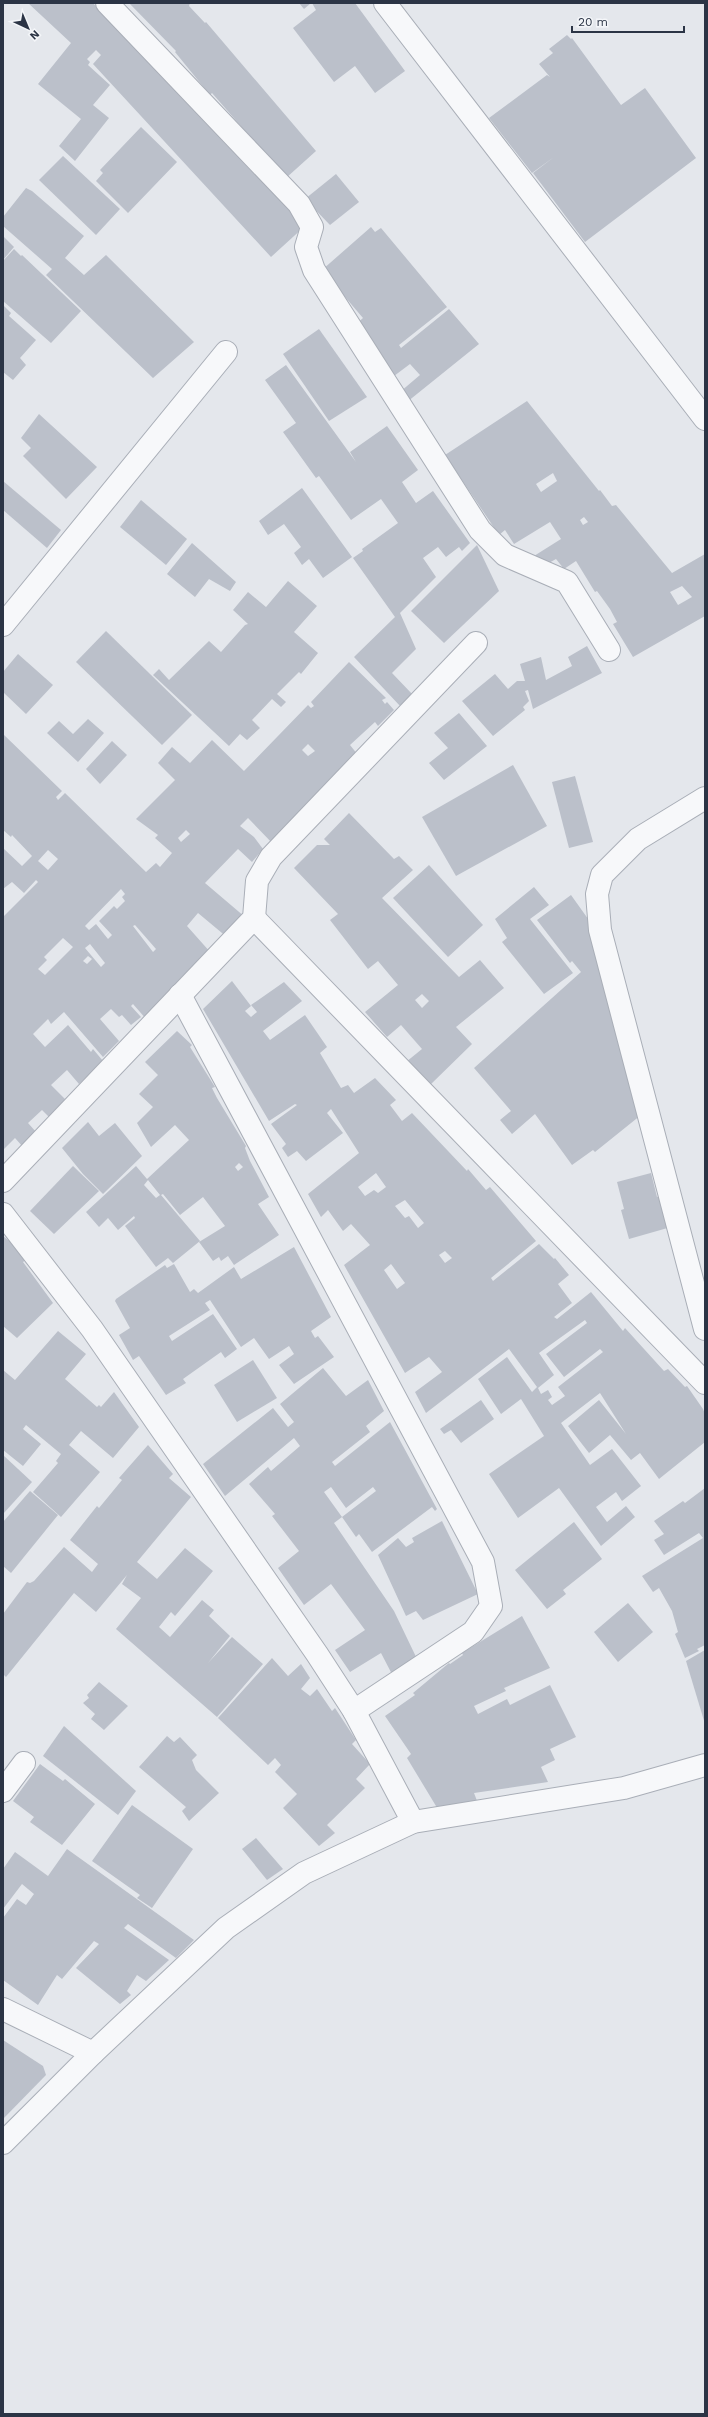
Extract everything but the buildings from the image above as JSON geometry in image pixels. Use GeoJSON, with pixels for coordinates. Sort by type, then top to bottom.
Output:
{"type":"FeatureCollection","features":[{"type":"Feature","properties":{"kind":"street"},"geometry":{"type":"LineString","coordinates":[[107,3],[299,204],[312,227],[306,247],[314,270],[480,530],[505,555],[567,582],[610,650]]}},
{"type":"Feature","properties":{"kind":"street"},"geometry":{"type":"LineString","coordinates":[[385,3],[705,418]]}},
{"type":"Feature","properties":{"kind":"street"},"geometry":{"type":"LineString","coordinates":[[3,625],[226,352]]}},
{"type":"Feature","properties":{"kind":"street"},"geometry":{"type":"LineString","coordinates":[[3,1181],[254,918],[257,881],[271,857],[476,643]]}},
{"type":"Feature","properties":{"kind":"street"},"geometry":{"type":"LineString","coordinates":[[705,798],[638,839],[602,875],[597,894],[600,930],[705,1329]]}},
{"type":"Feature","properties":{"kind":"street"},"geometry":{"type":"LineString","coordinates":[[254,918],[705,1383]]}},
{"type":"Feature","properties":{"kind":"street"},"geometry":{"type":"LineString","coordinates":[[180,995],[483,1562],[491,1606],[473,1632],[354,1711]]}},
{"type":"Feature","properties":{"kind":"street"},"geometry":{"type":"LineString","coordinates":[[3,1214],[92,1329],[354,1711],[414,1822]]}},
{"type":"Feature","properties":{"kind":"street"},"geometry":{"type":"LineString","coordinates":[[3,1791],[24,1763]]}},
{"type":"Feature","properties":{"kind":"street"},"geometry":{"type":"LineString","coordinates":[[3,2143],[93,2053],[226,1928],[304,1873],[414,1822],[624,1788],[705,1766]]}},
{"type":"Feature","properties":{"kind":"street"},"geometry":{"type":"LineString","coordinates":[[3,2009],[93,2053]]}}]}
